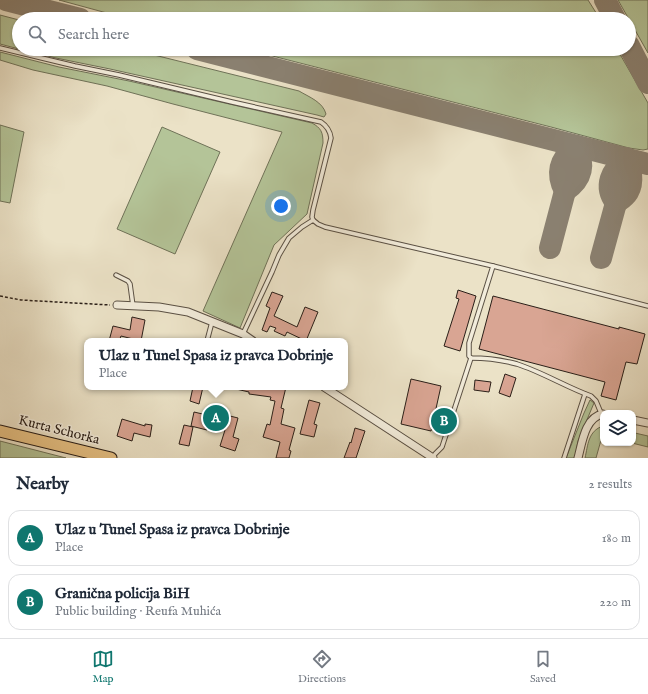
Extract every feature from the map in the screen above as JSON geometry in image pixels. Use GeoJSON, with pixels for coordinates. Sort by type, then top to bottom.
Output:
{"type":"FeatureCollection","features":[{"type":"Feature","properties":{"kind":"main road","name":"Kurta Schorka"},"geometry":{"type":"LineString","coordinates":[[0,430],[111,458]]}},
{"type":"Feature","properties":{"kind":"street"},"geometry":{"type":"LineString","coordinates":[[117,305],[159,307],[188,312],[243,334],[249,338]]}},
{"type":"Feature","properties":{"kind":"street"},"geometry":{"type":"LineString","coordinates":[[329,390],[433,458]]}},
{"type":"Feature","properties":{"kind":"street"},"geometry":{"type":"LineString","coordinates":[[578,458],[587,428],[594,417],[600,414]]}},
{"type":"Feature","properties":{"kind":"street"},"geometry":{"type":"LineString","coordinates":[[636,421],[648,423]]}},
{"type":"Feature","properties":{"kind":"lane"},"geometry":{"type":"LineString","coordinates":[[0,48],[12,51]]}},
{"type":"Feature","properties":{"kind":"lane"},"geometry":{"type":"LineString","coordinates":[[33,56],[321,122],[327,126],[331,138],[313,210],[313,220],[318,224],[493,266],[648,306]]}},
{"type":"Feature","properties":{"kind":"lane"},"geometry":{"type":"LineString","coordinates":[[243,334],[279,255],[289,238],[313,220]]}},
{"type":"Feature","properties":{"kind":"lane"},"geometry":{"type":"LineString","coordinates":[[433,458],[442,447],[471,358],[469,356],[469,343],[493,266]]}},
{"type":"Feature","properties":{"kind":"lane"},"geometry":{"type":"LineString","coordinates":[[116,275],[128,281],[130,284],[133,306]]}},
{"type":"Feature","properties":{"kind":"lane"},"geometry":{"type":"LineString","coordinates":[[208,338],[212,322]]}},
{"type":"Feature","properties":{"kind":"lane"},"geometry":{"type":"LineString","coordinates":[[471,358],[517,364],[548,376],[591,396],[596,401],[600,410]]}},
{"type":"Feature","properties":{"kind":"lane"},"geometry":{"type":"LineString","coordinates":[[564,458],[585,394]]}},
{"type":"Feature","properties":{"kind":"path"},"geometry":{"type":"LineString","coordinates":[[0,296],[21,300],[117,305]]}},
{"type":"Feature","properties":{"kind":"green space"},"geometry":{"type":"Polygon","coordinates":[[[59,0],[588,0],[596,12],[103,12],[59,0]]]}},
{"type":"Feature","properties":{"kind":"green space"},"geometry":{"type":"Polygon","coordinates":[[[618,0],[648,0],[648,53],[636,32],[636,12],[625,12],[618,0]]]}},
{"type":"Feature","properties":{"kind":"green space"},"geometry":{"type":"Polygon","coordinates":[[[0,15],[12,18],[12,47],[0,44],[0,15]]]}},
{"type":"Feature","properties":{"kind":"green space"},"geometry":{"type":"Polygon","coordinates":[[[0,52],[59,67],[129,81],[312,123],[318,127],[323,136],[323,143],[307,214],[274,245],[240,328],[203,311],[282,132],[107,86],[33,70],[0,60],[0,52]]]}},
{"type":"Feature","properties":{"kind":"green space"},"geometry":{"type":"Polygon","coordinates":[[[48,56],[158,56],[299,91],[319,103],[326,114],[324,117],[48,56]]]}},
{"type":"Feature","properties":{"kind":"green space"},"geometry":{"type":"Polygon","coordinates":[[[272,56],[621,56],[648,103],[648,149],[643,150],[629,148],[272,56]]]}},
{"type":"Feature","properties":{"kind":"green space"},"geometry":{"type":"Polygon","coordinates":[[[0,125],[24,132],[10,203],[0,201],[0,125]]]}},
{"type":"Feature","properties":{"kind":"green space"},"geometry":{"type":"Polygon","coordinates":[[[162,127],[220,152],[175,254],[117,229],[162,127]]]}},
{"type":"Feature","properties":{"kind":"green space"},"geometry":{"type":"Polygon","coordinates":[[[590,400],[594,403],[578,441],[575,458],[566,458],[584,413],[590,400]]]}},
{"type":"Feature","properties":{"kind":"green space"},"geometry":{"type":"Polygon","coordinates":[[[600,427],[600,444],[596,458],[585,458],[588,443],[594,431],[600,427]]]}},
{"type":"Feature","properties":{"kind":"green space"},"geometry":{"type":"Polygon","coordinates":[[[636,433],[648,436],[648,447],[636,444],[636,433]]]}},
{"type":"Feature","properties":{"kind":"green space"},"geometry":{"type":"Polygon","coordinates":[[[0,441],[66,458],[0,458],[0,441]]]}},
{"type":"Feature","properties":{"kind":"building"},"geometry":{"type":"Polygon","coordinates":[[[458,290],[476,296],[460,351],[444,346],[459,299],[456,298],[458,290]]]}},
{"type":"Feature","properties":{"kind":"building"},"geometry":{"type":"Polygon","coordinates":[[[272,292],[283,296],[274,316],[297,327],[305,307],[318,312],[307,338],[300,338],[287,332],[285,336],[274,331],[276,328],[270,326],[267,332],[262,330],[270,308],[266,306],[272,292]]]}},
{"type":"Feature","properties":{"kind":"building"},"geometry":{"type":"Polygon","coordinates":[[[493,296],[619,329],[619,327],[645,334],[637,364],[626,362],[616,400],[601,396],[605,382],[479,349],[493,296]]]}},
{"type":"Feature","properties":{"kind":"building"},"geometry":{"type":"Polygon","coordinates":[[[132,317],[145,320],[142,338],[129,338],[121,336],[120,338],[110,338],[113,326],[130,330],[132,317]]]}},
{"type":"Feature","properties":{"kind":"building"},"geometry":{"type":"Polygon","coordinates":[[[505,374],[516,378],[510,397],[499,393],[505,374]]]}},
{"type":"Feature","properties":{"kind":"building"},"geometry":{"type":"Polygon","coordinates":[[[411,379],[441,386],[431,431],[401,424],[411,379]]]}},
{"type":"Feature","properties":{"kind":"building"},"geometry":{"type":"Polygon","coordinates":[[[475,380],[491,382],[489,392],[474,390],[475,380]]]}},
{"type":"Feature","properties":{"kind":"building"},"geometry":{"type":"Polygon","coordinates":[[[192,390],[202,390],[199,404],[190,401],[192,390]]]}},
{"type":"Feature","properties":{"kind":"building"},"geometry":{"type":"Polygon","coordinates":[[[240,390],[285,390],[281,408],[284,409],[281,424],[295,428],[289,450],[291,451],[289,458],[276,458],[280,442],[263,437],[267,424],[270,425],[275,401],[270,400],[271,397],[249,394],[249,392],[240,390]]]}},
{"type":"Feature","properties":{"kind":"building"},"geometry":{"type":"Polygon","coordinates":[[[309,400],[320,403],[314,424],[317,425],[314,437],[300,434],[309,400]]]}},
{"type":"Feature","properties":{"kind":"building"},"geometry":{"type":"Polygon","coordinates":[[[194,412],[211,416],[207,430],[191,426],[194,412]]]}},
{"type":"Feature","properties":{"kind":"building"},"geometry":{"type":"Polygon","coordinates":[[[226,415],[238,418],[233,437],[239,439],[235,451],[220,446],[225,430],[222,429],[226,415]]]}},
{"type":"Feature","properties":{"kind":"building"},"geometry":{"type":"Polygon","coordinates":[[[122,419],[145,426],[145,424],[152,425],[150,437],[134,433],[132,441],[117,436],[122,419]]]}},
{"type":"Feature","properties":{"kind":"building"},"geometry":{"type":"Polygon","coordinates":[[[184,425],[193,427],[189,446],[179,444],[184,425]]]}},
{"type":"Feature","properties":{"kind":"building"},"geometry":{"type":"Polygon","coordinates":[[[355,428],[365,431],[356,458],[344,458],[350,442],[351,443],[355,428]]]}},
{"type":"Feature","properties":{"kind":"taxiway"},"geometry":{"type":"LineString","coordinates":[[6,0],[53,12]]}},
{"type":"Feature","properties":{"kind":"taxiway"},"geometry":{"type":"LineString","coordinates":[[605,0],[611,12]]}},
{"type":"Feature","properties":{"kind":"taxiway"},"geometry":{"type":"LineString","coordinates":[[224,56],[648,164]]}},
{"type":"Feature","properties":{"kind":"taxiway"},"geometry":{"type":"LineString","coordinates":[[634,56],[648,83]]}},
{"type":"Feature","properties":{"kind":"taxiway"},"geometry":{"type":"LineString","coordinates":[[576,146],[581,159],[581,171],[576,181],[565,191],[560,178],[561,166],[566,156],[576,146]]}},
{"type":"Feature","properties":{"kind":"taxiway"},"geometry":{"type":"LineString","coordinates":[[626,158],[630,170],[631,184],[627,194],[616,203],[610,190],[611,179],[613,173],[626,158]]}},
{"type":"Feature","properties":{"kind":"taxiway"},"geometry":{"type":"LineString","coordinates":[[550,248],[565,191]]}},
{"type":"Feature","properties":{"kind":"taxiway"},"geometry":{"type":"LineString","coordinates":[[601,258],[616,203]]}},
{"type":"Feature","properties":{"kind":"place","name":"Ulaz u Tunel Spasa iz pravca Dobrinje"},"geometry":{"type":"Point","coordinates":[216,418]}},
{"type":"Feature","properties":{"kind":"place","name":"Granična policija BiH"},"geometry":{"type":"Point","coordinates":[444,421]}}]}
